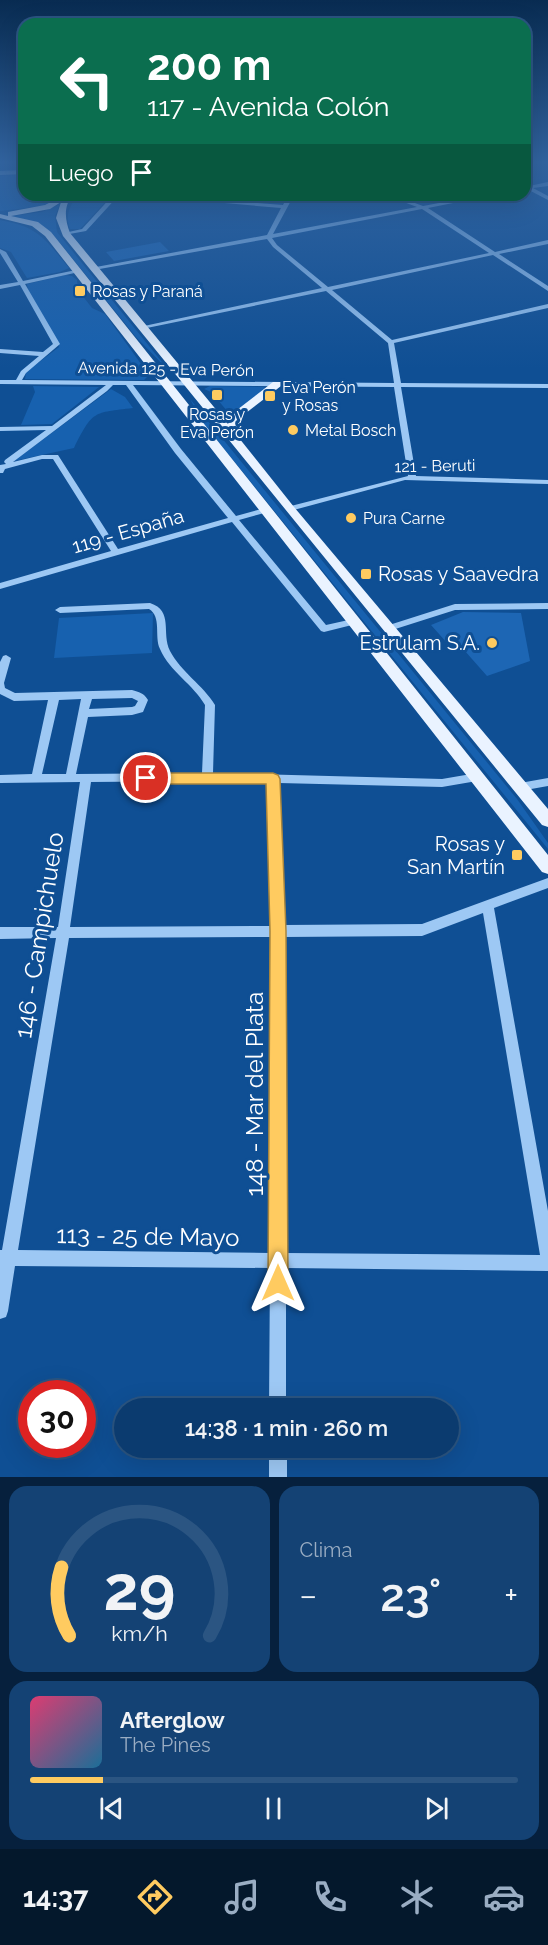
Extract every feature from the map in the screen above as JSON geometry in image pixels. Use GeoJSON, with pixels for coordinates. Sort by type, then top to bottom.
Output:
{"type":"FeatureCollection","features":[{"type":"Feature","properties":{"kind":"main road"},"geometry":{"type":"LineString","coordinates":[[44,231],[548,867]]}},
{"type":"Feature","properties":{"kind":"main road"},"geometry":{"type":"LineString","coordinates":[[65,231],[290,509],[548,820]]}},
{"type":"Feature","properties":{"kind":"main road"},"geometry":{"type":"LineString","coordinates":[[230,433],[237,415],[277,384]]}},
{"type":"Feature","properties":{"kind":"street"},"geometry":{"type":"LineString","coordinates":[[66,234],[80,231]]}},
{"type":"Feature","properties":{"kind":"street"},"geometry":{"type":"LineString","coordinates":[[269,237],[272,231]]}},
{"type":"Feature","properties":{"kind":"street"},"geometry":{"type":"LineString","coordinates":[[96,269],[301,231]]}},
{"type":"Feature","properties":{"kind":"street"},"geometry":{"type":"LineString","coordinates":[[460,231],[548,289]]}},
{"type":"Feature","properties":{"kind":"street"},"geometry":{"type":"LineString","coordinates":[[269,237],[275,246],[391,342],[412,478]]}},
{"type":"Feature","properties":{"kind":"street"},"geometry":{"type":"LineString","coordinates":[[144,328],[548,242]]}},
{"type":"Feature","properties":{"kind":"street"},"geometry":{"type":"LineString","coordinates":[[0,251],[22,283],[57,344],[23,372],[18,382]]}},
{"type":"Feature","properties":{"kind":"street"},"geometry":{"type":"LineString","coordinates":[[0,287],[76,272]]}},
{"type":"Feature","properties":{"kind":"street"},"geometry":{"type":"LineString","coordinates":[[391,342],[548,306]]}},
{"type":"Feature","properties":{"kind":"street"},"geometry":{"type":"LineString","coordinates":[[0,351],[46,354]]}},
{"type":"Feature","properties":{"kind":"street","name":"Avenida 125 - Eva Perón"},"geometry":{"type":"LineString","coordinates":[[0,382],[548,386]]}},
{"type":"Feature","properties":{"kind":"street"},"geometry":{"type":"LineString","coordinates":[[1,468],[105,390],[112,382]]}},
{"type":"Feature","properties":{"kind":"street"},"geometry":{"type":"LineString","coordinates":[[128,382],[177,451],[324,629],[353,622]]}},
{"type":"Feature","properties":{"kind":"street"},"geometry":{"type":"LineString","coordinates":[[0,429],[55,428]]}},
{"type":"Feature","properties":{"kind":"street"},"geometry":{"type":"LineString","coordinates":[[1,468],[42,457],[55,457],[116,553]]}},
{"type":"Feature","properties":{"kind":"street","name":"121 - Beruti"},"geometry":{"type":"LineString","coordinates":[[290,509],[385,482],[412,478],[548,482]]}},
{"type":"Feature","properties":{"kind":"street","name":"119 - España"},"geometry":{"type":"LineString","coordinates":[[0,586],[266,510]]}},
{"type":"Feature","properties":{"kind":"street"},"geometry":{"type":"LineString","coordinates":[[60,610],[150,606],[157,608],[160,613],[163,644],[170,658],[210,705],[207,777]]}},
{"type":"Feature","properties":{"kind":"street"},"geometry":{"type":"LineString","coordinates":[[389,628],[455,607],[548,606]]}},
{"type":"Feature","properties":{"kind":"street"},"geometry":{"type":"LineString","coordinates":[[6,658],[0,683],[1,690],[14,697],[132,694],[139,696],[143,703],[139,709],[132,711],[83,713]]}},
{"type":"Feature","properties":{"kind":"street"},"geometry":{"type":"LineString","coordinates":[[70,779],[87,696]]}},
{"type":"Feature","properties":{"kind":"street"},"geometry":{"type":"LineString","coordinates":[[36,779],[54,697]]}},
{"type":"Feature","properties":{"kind":"street"},"geometry":{"type":"LineString","coordinates":[[0,779],[207,777],[442,783],[477,777]]}},
{"type":"Feature","properties":{"kind":"street","name":"146 - Campichuelo"},"geometry":{"type":"LineString","coordinates":[[0,1311],[4,1258],[63,934],[86,779]]}},
{"type":"Feature","properties":{"kind":"street","name":"148 - Mar del Plata"},"geometry":{"type":"LineString","coordinates":[[273,779],[278,931],[278,1398]]}},
{"type":"Feature","properties":{"kind":"street"},"geometry":{"type":"LineString","coordinates":[[520,787],[548,782]]}},
{"type":"Feature","properties":{"kind":"street"},"geometry":{"type":"LineString","coordinates":[[0,933],[422,930],[548,883]]}},
{"type":"Feature","properties":{"kind":"street"},"geometry":{"type":"LineString","coordinates":[[488,907],[548,1255]]}},
{"type":"Feature","properties":{"kind":"street","name":"113 - 25 de Mayo"},"geometry":{"type":"LineString","coordinates":[[4,1258],[548,1263]]}},
{"type":"Feature","properties":{"kind":"street"},"geometry":{"type":"LineString","coordinates":[[278,1458],[278,1477]]}},
{"type":"Feature","properties":{"kind":"shaded area"},"geometry":{"type":"Polygon","coordinates":[[[0,231],[33,231],[54,249],[69,268],[60,272],[27,278],[11,252],[0,248],[0,231]]]}},
{"type":"Feature","properties":{"kind":"shaded area"},"geometry":{"type":"Polygon","coordinates":[[[49,231],[57,231],[170,372],[136,337],[49,231]]]}},
{"type":"Feature","properties":{"kind":"shaded area"},"geometry":{"type":"Polygon","coordinates":[[[65,275],[77,280],[78,290],[92,308],[105,314],[149,375],[144,380],[25,379],[26,372],[59,347],[28,291],[27,284],[65,275]]]}},
{"type":"Feature","properties":{"kind":"shaded area"},"geometry":{"type":"Polygon","coordinates":[[[33,386],[99,387],[52,424],[21,425],[35,392],[33,386]]]}},
{"type":"Feature","properties":{"kind":"shaded area"},"geometry":{"type":"Polygon","coordinates":[[[210,386],[266,388],[232,416],[228,416],[226,414],[228,412],[211,392],[204,389],[210,386]]]}},
{"type":"Feature","properties":{"kind":"shaded area"},"geometry":{"type":"Polygon","coordinates":[[[111,389],[125,397],[133,408],[102,413],[90,420],[74,448],[14,461],[111,389]]]}},
{"type":"Feature","properties":{"kind":"shaded area"},"geometry":{"type":"Polygon","coordinates":[[[190,399],[517,799],[548,843],[548,849],[204,424],[190,399]]]}},
{"type":"Feature","properties":{"kind":"shaded area"},"geometry":{"type":"Polygon","coordinates":[[[153,613],[152,653],[54,658],[59,618],[153,613]]]}},
{"type":"Feature","properties":{"kind":"building"},"geometry":{"type":"Polygon","coordinates":[[[160,242],[169,251],[114,261],[106,252],[160,242]]]}},
{"type":"Feature","properties":{"kind":"building","name":"Estrulam S.A."},"geometry":{"type":"Polygon","coordinates":[[[463,612],[521,613],[530,661],[487,676],[457,642],[448,644],[431,625],[463,612]]]}},
{"type":"Feature","properties":{"kind":"place","name":"Rosas y Paraná"},"geometry":{"type":"Point","coordinates":[80,291]}},
{"type":"Feature","properties":{"kind":"place","name":"Rosas y Eva Perón"},"geometry":{"type":"Point","coordinates":[217,395]}},
{"type":"Feature","properties":{"kind":"place","name":"Eva Perón y Rosas"},"geometry":{"type":"Point","coordinates":[270,396]}},
{"type":"Feature","properties":{"kind":"place","name":"Metal Bosch"},"geometry":{"type":"Point","coordinates":[293,430]}},
{"type":"Feature","properties":{"kind":"place","name":"Pura Carne"},"geometry":{"type":"Point","coordinates":[351,518]}},
{"type":"Feature","properties":{"kind":"place","name":"Rosas y Saavedra"},"geometry":{"type":"Point","coordinates":[366,574]}},
{"type":"Feature","properties":{"kind":"place","name":"Estrulam S.A."},"geometry":{"type":"Point","coordinates":[492,643]}},
{"type":"Feature","properties":{"kind":"place","name":"Rosas y San Martín"},"geometry":{"type":"Point","coordinates":[517,855]}},
{"type":"Feature","properties":{"kind":"route"},"geometry":{"type":"LineString","coordinates":[[146,778],[273,779],[278,931],[278,1283]]}}]}
